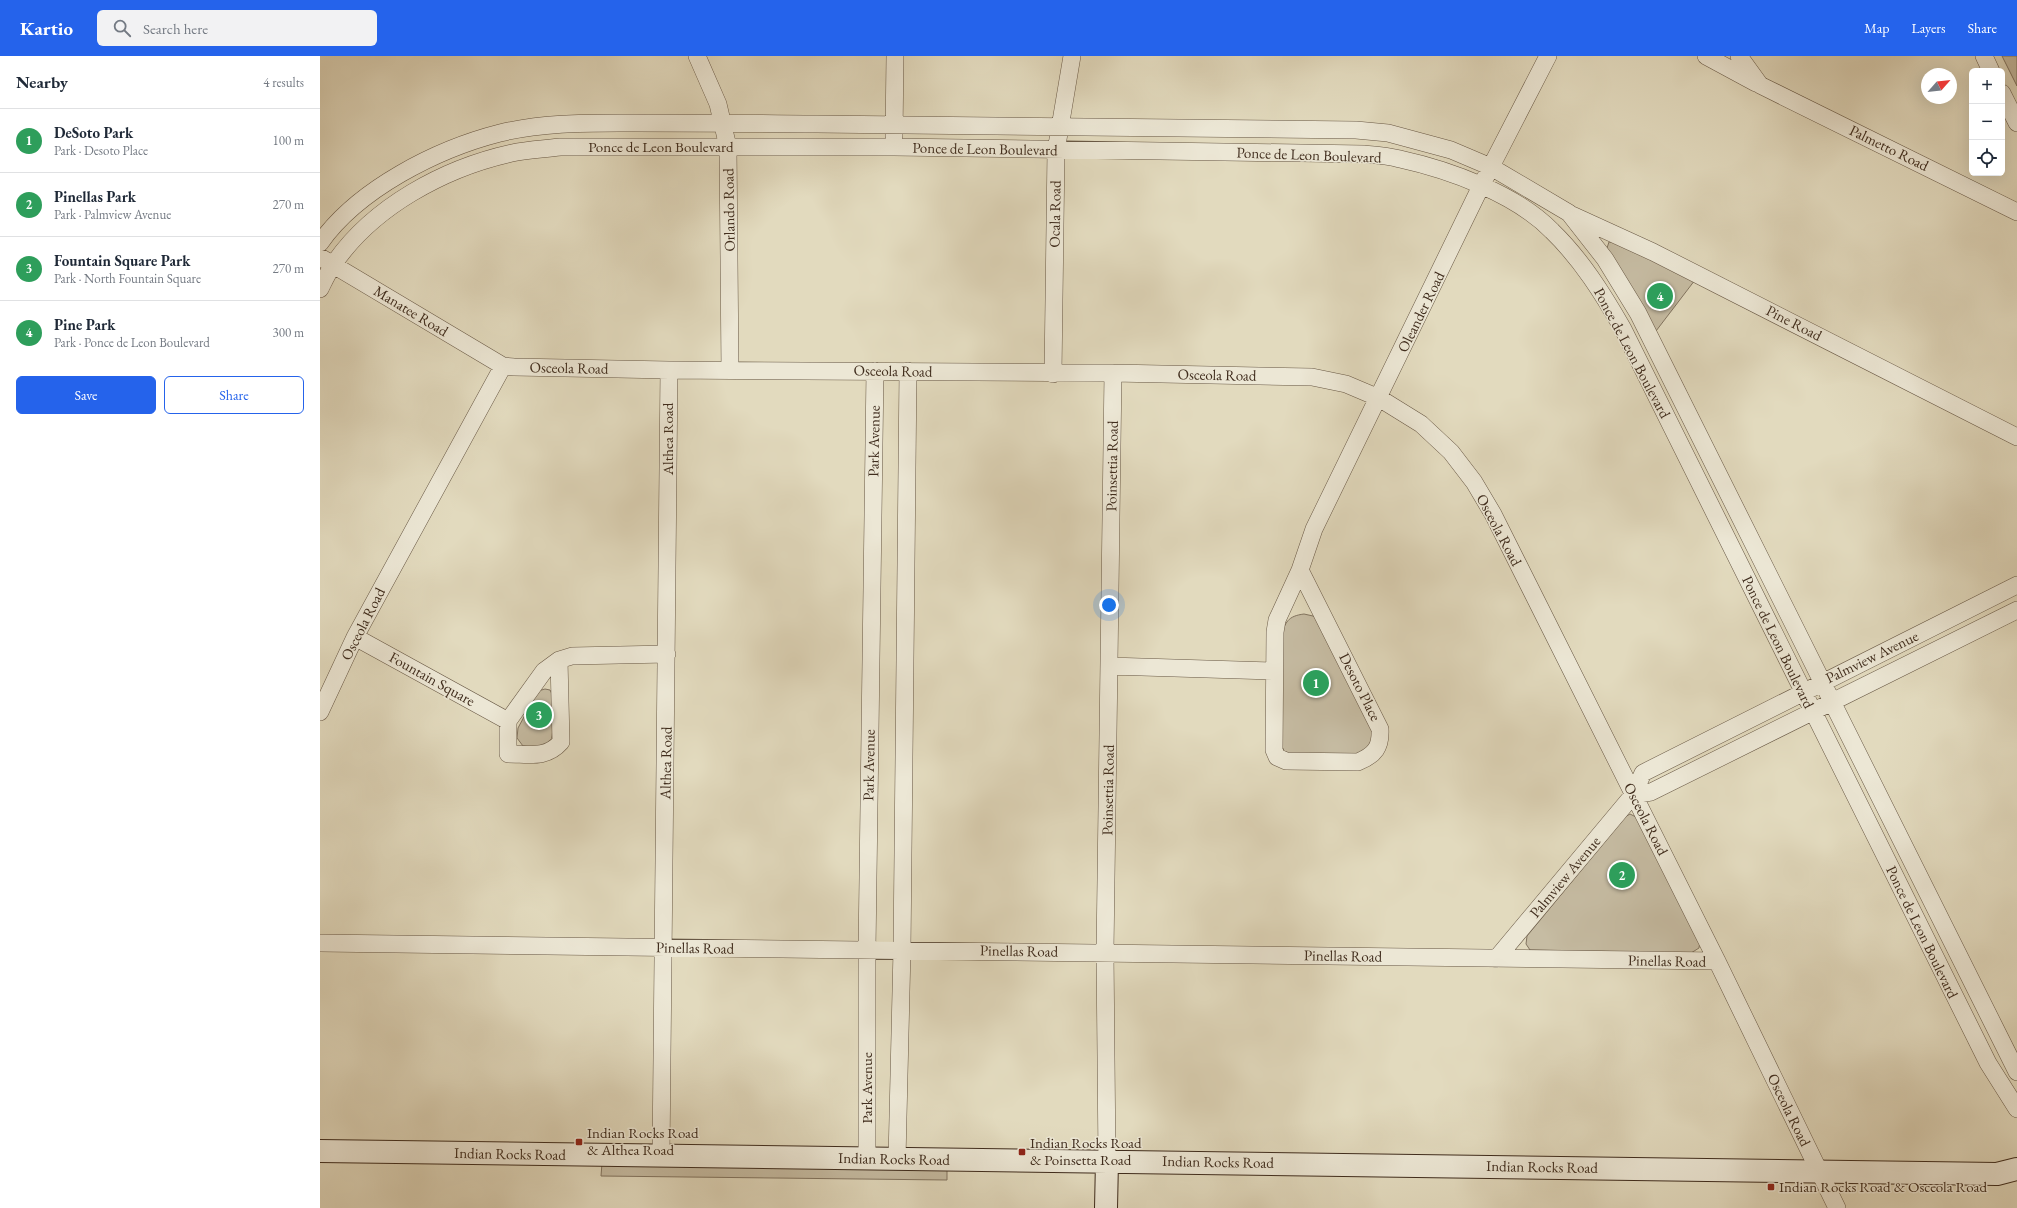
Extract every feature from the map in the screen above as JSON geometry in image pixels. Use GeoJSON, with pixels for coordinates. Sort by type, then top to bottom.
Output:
{"type":"FeatureCollection","features":[{"type":"Feature","properties":{"kind":"street","name":"Orlando Road"},"geometry":{"type":"LineString","coordinates":[[697,56],[718,104],[728,147],[730,370]]}},
{"type":"Feature","properties":{"kind":"street"},"geometry":{"type":"LineString","coordinates":[[894,147],[895,56]]}},
{"type":"Feature","properties":{"kind":"street","name":"Ocala Road"},"geometry":{"type":"LineString","coordinates":[[1053,374],[1056,151],[1072,56]]}},
{"type":"Feature","properties":{"kind":"street","name":"Oleander Road"},"geometry":{"type":"LineString","coordinates":[[1300,570],[1314,529],[1481,186],[1548,56]]}},
{"type":"Feature","properties":{"kind":"street","name":"Palmetto Road"},"geometry":{"type":"LineString","coordinates":[[1706,56],[2017,212]]}},
{"type":"Feature","properties":{"kind":"street","name":"Palmetto Road"},"geometry":{"type":"LineString","coordinates":[[1740,56],[1760,84]]}},
{"type":"Feature","properties":{"kind":"street"},"geometry":{"type":"LineString","coordinates":[[1984,56],[1990,68]]}},
{"type":"Feature","properties":{"kind":"street"},"geometry":{"type":"LineString","coordinates":[[2005,99],[2017,123]]}},
{"type":"Feature","properties":{"kind":"street","name":"Ponce de Leon Boulevard"},"geometry":{"type":"LineString","coordinates":[[320,243],[330,230],[386,182],[424,160],[473,140],[502,132],[554,124],[722,123],[1356,130],[1388,133],[1419,141],[1451,150],[1492,167],[1569,213],[1605,259],[1638,313],[2017,1072]]}},
{"type":"Feature","properties":{"kind":"street","name":"Ponce de Leon Boulevard"},"geometry":{"type":"LineString","coordinates":[[320,289],[326,261],[359,234],[387,208],[424,186],[470,166],[512,153],[560,147],[894,147],[1056,151],[1364,154],[1399,158],[1431,167],[1481,186],[1523,208],[1552,230],[1580,263],[1606,300],[1622,329],[1988,1063],[2017,1109]]}},
{"type":"Feature","properties":{"kind":"street","name":"Pine Road"},"geometry":{"type":"LineString","coordinates":[[1569,213],[1653,252],[2017,437]]}},
{"type":"Feature","properties":{"kind":"street","name":"Manatee Road"},"geometry":{"type":"LineString","coordinates":[[326,261],[503,366]]}},
{"type":"Feature","properties":{"kind":"street","name":"Osceola Road"},"geometry":{"type":"LineString","coordinates":[[320,712],[355,637],[503,366],[669,370],[908,371],[1053,374],[1113,373],[1312,377],[1346,384],[1379,398],[1421,424],[1451,452],[1474,482],[1492,514],[1717,961],[1837,1208]]}},
{"type":"Feature","properties":{"kind":"street","name":"Althea Road"},"geometry":{"type":"LineString","coordinates":[[662,1156],[669,370]]}},
{"type":"Feature","properties":{"kind":"street","name":"Park Avenue"},"geometry":{"type":"LineString","coordinates":[[867,1158],[866,950],[875,371]]}},
{"type":"Feature","properties":{"kind":"street","name":"Park Avenue"},"geometry":{"type":"LineString","coordinates":[[897,1159],[902,950],[908,371]]}},
{"type":"Feature","properties":{"kind":"street","name":"Poinsettia Road"},"geometry":{"type":"LineString","coordinates":[[1106,1208],[1105,952],[1113,373]]}},
{"type":"Feature","properties":{"kind":"street","name":"Desoto Place"},"geometry":{"type":"LineString","coordinates":[[1300,570],[1375,716],[1380,729],[1381,741],[1376,751],[1368,758],[1358,762],[1286,761],[1277,757],[1274,750],[1275,632],[1277,620],[1300,570]]}},
{"type":"Feature","properties":{"kind":"street","name":"Palmview Avenue"},"geometry":{"type":"LineString","coordinates":[[1496,959],[1633,795],[1643,773],[1821,682],[2017,585]]}},
{"type":"Feature","properties":{"kind":"street","name":"Palmview Avenue"},"geometry":{"type":"LineString","coordinates":[[1633,795],[1651,792],[2017,610]]}},
{"type":"Feature","properties":{"kind":"street","name":"Fountain Square"},"geometry":{"type":"LineString","coordinates":[[355,637],[508,721]]}},
{"type":"Feature","properties":{"kind":"street"},"geometry":{"type":"LineString","coordinates":[[559,660],[561,742],[553,751],[541,755],[508,754],[508,721],[544,671],[559,660],[572,656],[667,654]]}},
{"type":"Feature","properties":{"kind":"street"},"geometry":{"type":"LineString","coordinates":[[1110,666],[1274,671]]}},
{"type":"Feature","properties":{"kind":"street","name":"Pinellas Road"},"geometry":{"type":"LineString","coordinates":[[320,943],[1717,961]]}},
{"type":"Feature","properties":{"kind":"street","name":"Indian Rocks Road"},"geometry":{"type":"LineString","coordinates":[[320,1151],[1818,1170],[2007,1171],[2017,1182]]}},
{"type":"Feature","properties":{"kind":"shaded area"},"geometry":{"type":"Polygon","coordinates":[[[2002,56],[2017,56],[2017,86],[2002,56]]]}},
{"type":"Feature","properties":{"kind":"shaded area"},"geometry":{"type":"Polygon","coordinates":[[[1609,242],[1618,242],[1695,280],[1656,331],[1607,248],[1609,242]]]}},
{"type":"Feature","properties":{"kind":"shaded area"},"geometry":{"type":"Polygon","coordinates":[[[1304,614],[1321,620],[1376,737],[1364,756],[1290,754],[1284,751],[1281,744],[1281,637],[1284,627],[1291,618],[1304,614]]]}},
{"type":"Feature","properties":{"kind":"shaded area"},"geometry":{"type":"Polygon","coordinates":[[[545,689],[550,690],[552,694],[552,738],[548,744],[545,745],[533,747],[523,746],[517,738],[518,728],[538,691],[545,689]]]}},
{"type":"Feature","properties":{"kind":"shaded area"},"geometry":{"type":"Polygon","coordinates":[[[1630,814],[1638,818],[1700,941],[1699,948],[1691,953],[1530,950],[1526,944],[1527,936],[1625,817],[1630,814]]]}},
{"type":"Feature","properties":{"kind":"shaded area"},"geometry":{"type":"Polygon","coordinates":[[[602,1163],[947,1167],[947,1180],[601,1176],[602,1163]]]}},
{"type":"Feature","properties":{"kind":"place","name":"Pine Park"},"geometry":{"type":"Point","coordinates":[1660,296]}},
{"type":"Feature","properties":{"kind":"place","name":"DeSoto Park"},"geometry":{"type":"Point","coordinates":[1316,683]}},
{"type":"Feature","properties":{"kind":"place","name":"Fountain Square Park"},"geometry":{"type":"Point","coordinates":[539,715]}},
{"type":"Feature","properties":{"kind":"place","name":"Pinellas Park"},"geometry":{"type":"Point","coordinates":[1622,875]}},
{"type":"Feature","properties":{"kind":"place","name":"Indian Rocks Road & Althea Road"},"geometry":{"type":"Point","coordinates":[579,1142]}},
{"type":"Feature","properties":{"kind":"place","name":"Indian Rocks Road & Poinsetta Road"},"geometry":{"type":"Point","coordinates":[1022,1152]}},
{"type":"Feature","properties":{"kind":"place","name":"Indian Rocks Road & Osceola Road"},"geometry":{"type":"Point","coordinates":[1771,1187]}}]}
